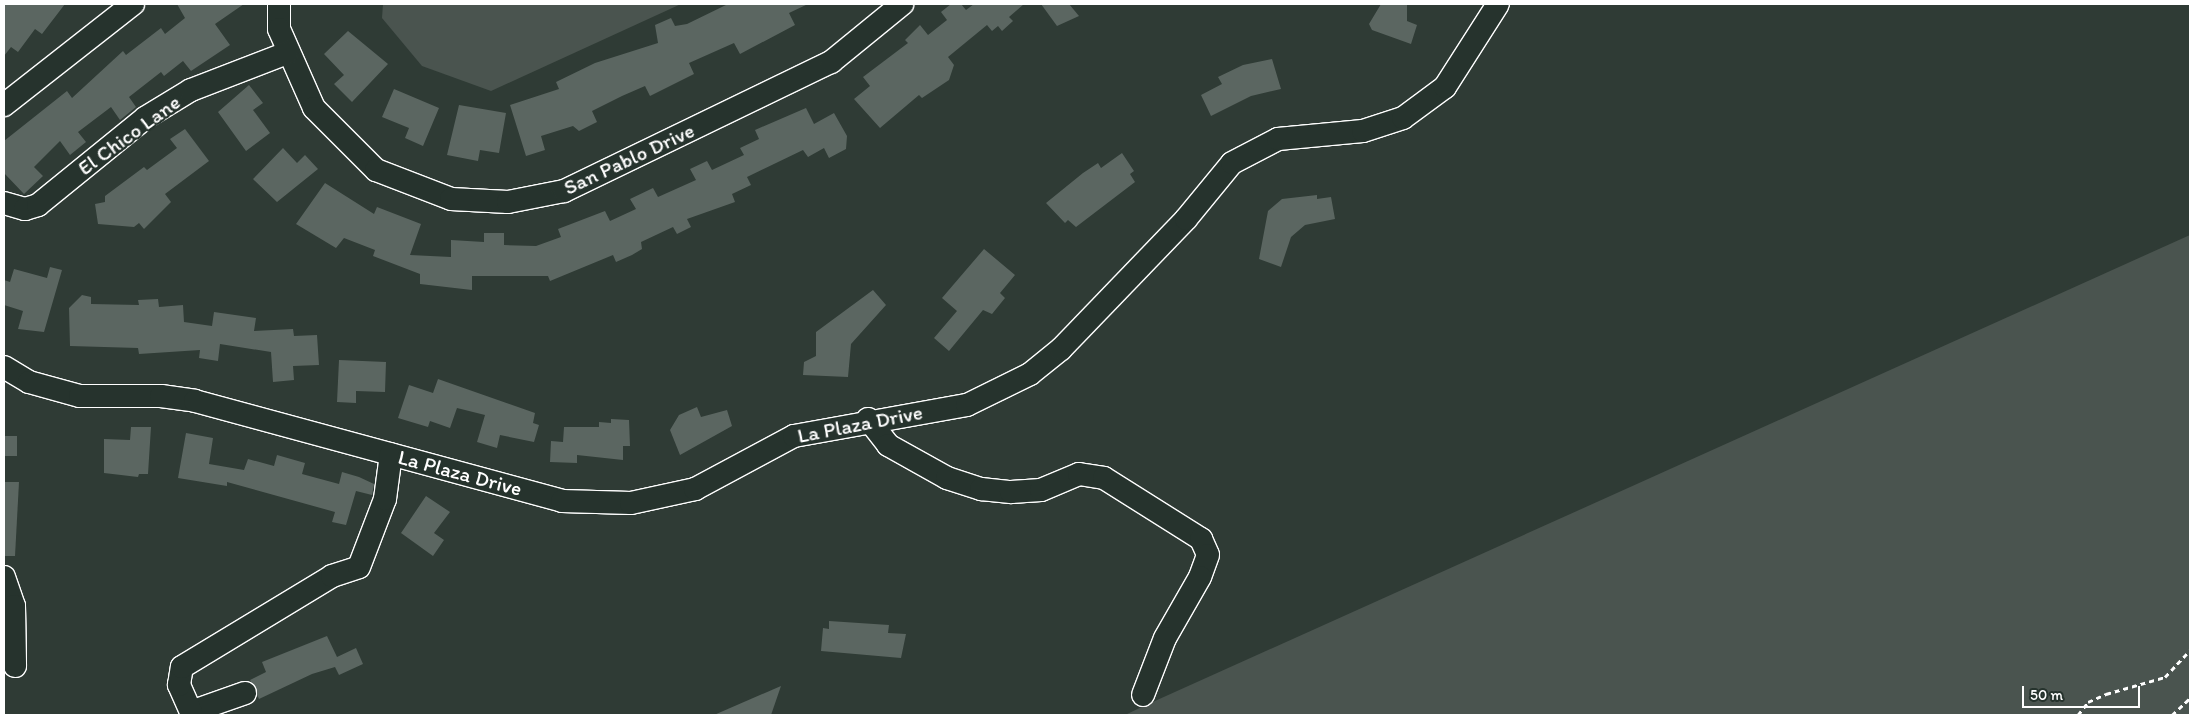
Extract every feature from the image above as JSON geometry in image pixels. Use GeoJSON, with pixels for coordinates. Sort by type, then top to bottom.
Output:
{"type":"FeatureCollection","features":[{"type":"Feature","properties":{"kind":"street"},"geometry":{"type":"LineString","coordinates":[[4,105],[133,4]]}},
{"type":"Feature","properties":{"kind":"street","name":"San Pablo Drive"},"geometry":{"type":"LineString","coordinates":[[279,4],[279,29],[287,53],[314,108],[376,170],[451,199],[508,202],[564,191],[831,62],[902,4]]}},
{"type":"Feature","properties":{"kind":"street","name":"La Plaza Drive"},"geometry":{"type":"LineString","coordinates":[[4,367],[29,382],[80,396],[161,396],[195,400],[562,501],[631,503],[695,488],[794,436],[868,419],[967,405],[1030,374],[1061,349],[1179,226],[1232,164],[1278,139],[1363,131],[1403,118],[1444,88],[1498,4]]}},
{"type":"Feature","properties":{"kind":"street","name":"El Chico Lane"},"geometry":{"type":"LineString","coordinates":[[4,203],[25,209],[38,205],[144,118],[191,90],[287,53]]}},
{"type":"Feature","properties":{"kind":"street"},"geometry":{"type":"LineString","coordinates":[[868,419],[888,446],[947,478],[981,489],[1011,492],[1041,490],[1079,474],[1104,478],[1201,538],[1208,555],[1200,577],[1165,638],[1143,696]]}},
{"type":"Feature","properties":{"kind":"street"},"geometry":{"type":"LineString","coordinates":[[245,693],[204,713],[191,712],[184,703],[179,685],[182,667],[332,576],[360,567],[385,499],[391,454]]}},
{"type":"Feature","properties":{"kind":"street"},"geometry":{"type":"LineString","coordinates":[[4,577],[14,606],[15,666]]}},
{"type":"Feature","properties":{"kind":"path"},"geometry":{"type":"LineString","coordinates":[[2078,715],[2088,702],[2106,694],[2165,677],[2190,650]]}},
{"type":"Feature","properties":{"kind":"path"},"geometry":{"type":"LineString","coordinates":[[2172,715],[2190,698]]}},
{"type":"Feature","properties":{"kind":"shaded area"},"geometry":{"type":"Polygon","coordinates":[[[383,4],[681,4],[491,91],[422,66],[382,18],[383,4]]]}},
{"type":"Feature","properties":{"kind":"shaded area"},"geometry":{"type":"Polygon","coordinates":[[[2190,235],[2190,715],[1125,715],[1146,705],[2190,235]]]}},
{"type":"Feature","properties":{"kind":"building"},"geometry":{"type":"Polygon","coordinates":[[[4,4],[65,4],[42,34],[35,29],[18,52],[11,47],[4,56],[4,4]]]}},
{"type":"Feature","properties":{"kind":"building"},"geometry":{"type":"Polygon","coordinates":[[[177,4],[244,4],[215,24],[230,45],[191,71],[183,61],[164,76],[161,72],[129,97],[136,107],[120,120],[111,107],[78,132],[86,142],[70,155],[60,141],[34,167],[43,176],[24,194],[4,173],[4,141],[67,91],[72,98],[123,51],[126,55],[161,28],[165,34],[185,18],[177,4]]]}},
{"type":"Feature","properties":{"kind":"building"},"geometry":{"type":"Polygon","coordinates":[[[728,4],[808,4],[789,13],[795,25],[740,54],[734,43],[689,63],[694,74],[650,96],[645,86],[622,96],[592,111],[597,122],[579,131],[573,126],[541,136],[545,150],[526,156],[510,105],[559,89],[556,82],[595,63],[658,43],[655,25],[671,18],[675,26],[687,24],[728,4]]]}},
{"type":"Feature","properties":{"kind":"building"},"geometry":{"type":"Polygon","coordinates":[[[951,4],[961,4],[966,10],[974,4],[1024,4],[1009,17],[1013,21],[1002,31],[998,26],[992,31],[987,25],[948,57],[954,65],[949,80],[922,98],[919,95],[880,128],[854,99],[870,86],[863,77],[908,43],[905,40],[920,25],[928,35],[947,20],[941,12],[951,4]]]}},
{"type":"Feature","properties":{"kind":"building"},"geometry":{"type":"Polygon","coordinates":[[[1041,4],[1069,4],[1079,16],[1057,26],[1041,4]]]}},
{"type":"Feature","properties":{"kind":"building"},"geometry":{"type":"Polygon","coordinates":[[[1381,4],[1407,4],[1407,21],[1417,25],[1411,44],[1372,30],[1369,24],[1381,4]]]}},
{"type":"Feature","properties":{"kind":"building"},"geometry":{"type":"Polygon","coordinates":[[[348,31],[388,64],[352,102],[334,84],[344,75],[324,54],[348,31]]]}},
{"type":"Feature","properties":{"kind":"building"},"geometry":{"type":"Polygon","coordinates":[[[1272,59],[1281,89],[1251,96],[1211,116],[1201,95],[1222,84],[1218,77],[1243,65],[1272,59]]]}},
{"type":"Feature","properties":{"kind":"building"},"geometry":{"type":"Polygon","coordinates":[[[249,85],[263,103],[253,110],[270,133],[246,151],[218,112],[249,85]]]}},
{"type":"Feature","properties":{"kind":"building"},"geometry":{"type":"Polygon","coordinates":[[[394,89],[439,108],[423,146],[405,138],[409,128],[382,117],[394,89]]]}},
{"type":"Feature","properties":{"kind":"building"},"geometry":{"type":"Polygon","coordinates":[[[459,105],[506,113],[499,153],[480,150],[478,161],[447,155],[459,105]]]}},
{"type":"Feature","properties":{"kind":"building"},"geometry":{"type":"Polygon","coordinates":[[[806,108],[814,124],[834,113],[847,136],[846,149],[829,158],[824,148],[808,157],[803,150],[747,177],[751,185],[732,194],[735,202],[687,219],[691,227],[677,234],[673,227],[641,242],[642,249],[632,255],[616,262],[613,255],[550,281],[548,276],[472,276],[472,290],[420,284],[420,274],[373,256],[375,250],[344,238],[336,248],[296,224],[325,183],[374,214],[377,207],[421,224],[410,255],[451,257],[451,240],[484,242],[484,233],[504,233],[504,245],[536,246],[561,237],[558,229],[605,211],[610,221],[636,209],[630,199],[653,188],[658,197],[696,180],[690,169],[707,161],[712,170],[744,155],[740,148],[759,139],[755,130],[806,108]]]}},
{"type":"Feature","properties":{"kind":"building"},"geometry":{"type":"Polygon","coordinates":[[[185,129],[209,161],[165,194],[171,202],[144,229],[139,223],[134,227],[98,224],[95,204],[105,202],[105,196],[144,167],[147,170],[177,148],[170,139],[185,129]]]}},
{"type":"Feature","properties":{"kind":"building"},"geometry":{"type":"Polygon","coordinates":[[[283,148],[297,163],[305,155],[318,169],[277,202],[253,179],[283,148]]]}},
{"type":"Feature","properties":{"kind":"building"},"geometry":{"type":"Polygon","coordinates":[[[1122,153],[1134,171],[1130,174],[1135,182],[1076,227],[1068,220],[1065,223],[1046,203],[1098,163],[1101,168],[1122,153]]]}},
{"type":"Feature","properties":{"kind":"building"},"geometry":{"type":"Polygon","coordinates":[[[1317,195],[1317,199],[1331,197],[1335,219],[1305,225],[1291,237],[1281,267],[1259,259],[1268,211],[1282,199],[1317,195]]]}},
{"type":"Feature","properties":{"kind":"building"},"geometry":{"type":"Polygon","coordinates":[[[984,249],[1015,275],[1000,293],[1005,298],[992,314],[983,310],[949,351],[934,338],[957,311],[942,298],[984,249]]]}},
{"type":"Feature","properties":{"kind":"building"},"geometry":{"type":"Polygon","coordinates":[[[50,267],[62,270],[44,332],[18,329],[23,311],[4,305],[4,280],[10,282],[14,269],[47,278],[50,267]]]}},
{"type":"Feature","properties":{"kind":"building"},"geometry":{"type":"Polygon","coordinates":[[[873,290],[886,305],[851,344],[848,377],[803,375],[804,362],[816,356],[816,332],[873,290]]]}},
{"type":"Feature","properties":{"kind":"building"},"geometry":{"type":"Polygon","coordinates":[[[82,295],[91,297],[91,304],[139,305],[138,300],[158,299],[159,307],[183,305],[184,322],[212,326],[214,312],[256,318],[254,331],[293,329],[294,336],[317,335],[319,365],[293,366],[294,380],[273,382],[271,352],[220,344],[218,361],[199,358],[200,350],[139,354],[138,348],[70,346],[69,308],[82,295]]]}},
{"type":"Feature","properties":{"kind":"building"},"geometry":{"type":"Polygon","coordinates":[[[339,360],[386,362],[385,392],[356,391],[356,403],[337,402],[339,360]]]}},
{"type":"Feature","properties":{"kind":"building"},"geometry":{"type":"Polygon","coordinates":[[[438,379],[535,413],[533,423],[539,425],[534,442],[500,435],[497,448],[477,442],[485,415],[457,408],[450,428],[430,421],[428,427],[398,418],[409,385],[433,393],[438,379]]]}},
{"type":"Feature","properties":{"kind":"building"},"geometry":{"type":"Polygon","coordinates":[[[697,407],[701,417],[727,410],[732,426],[680,455],[670,430],[679,415],[697,407]]]}},
{"type":"Feature","properties":{"kind":"building"},"geometry":{"type":"Polygon","coordinates":[[[611,419],[629,420],[630,446],[623,446],[623,460],[577,455],[577,463],[550,462],[551,441],[563,442],[564,427],[599,427],[599,422],[611,423],[611,419]]]}},
{"type":"Feature","properties":{"kind":"building"},"geometry":{"type":"Polygon","coordinates":[[[131,427],[151,427],[148,474],[139,474],[138,477],[104,473],[104,439],[130,440],[131,427]]]}},
{"type":"Feature","properties":{"kind":"building"},"geometry":{"type":"Polygon","coordinates":[[[186,433],[213,438],[209,464],[244,470],[248,459],[274,466],[277,455],[305,463],[302,474],[339,484],[342,472],[359,477],[374,484],[372,495],[356,491],[346,525],[332,522],[335,512],[227,482],[227,486],[178,478],[186,433]]]}},
{"type":"Feature","properties":{"kind":"building"},"geometry":{"type":"Polygon","coordinates":[[[4,436],[17,436],[17,456],[4,456],[4,436]]]}},
{"type":"Feature","properties":{"kind":"building"},"geometry":{"type":"Polygon","coordinates":[[[4,482],[19,482],[15,556],[4,556],[4,482]]]}},
{"type":"Feature","properties":{"kind":"building"},"geometry":{"type":"Polygon","coordinates":[[[426,496],[450,512],[434,533],[444,540],[433,556],[401,533],[426,496]]]}},
{"type":"Feature","properties":{"kind":"building"},"geometry":{"type":"Polygon","coordinates":[[[829,621],[889,625],[888,633],[906,634],[901,658],[821,651],[823,628],[829,629],[829,621]]]}},
{"type":"Feature","properties":{"kind":"building"},"geometry":{"type":"Polygon","coordinates":[[[327,636],[337,657],[356,648],[363,664],[339,675],[335,667],[312,674],[259,699],[250,680],[266,672],[262,662],[327,636]]]}},
{"type":"Feature","properties":{"kind":"building"},"geometry":{"type":"Polygon","coordinates":[[[781,686],[771,715],[714,715],[781,686]]]}}]}
